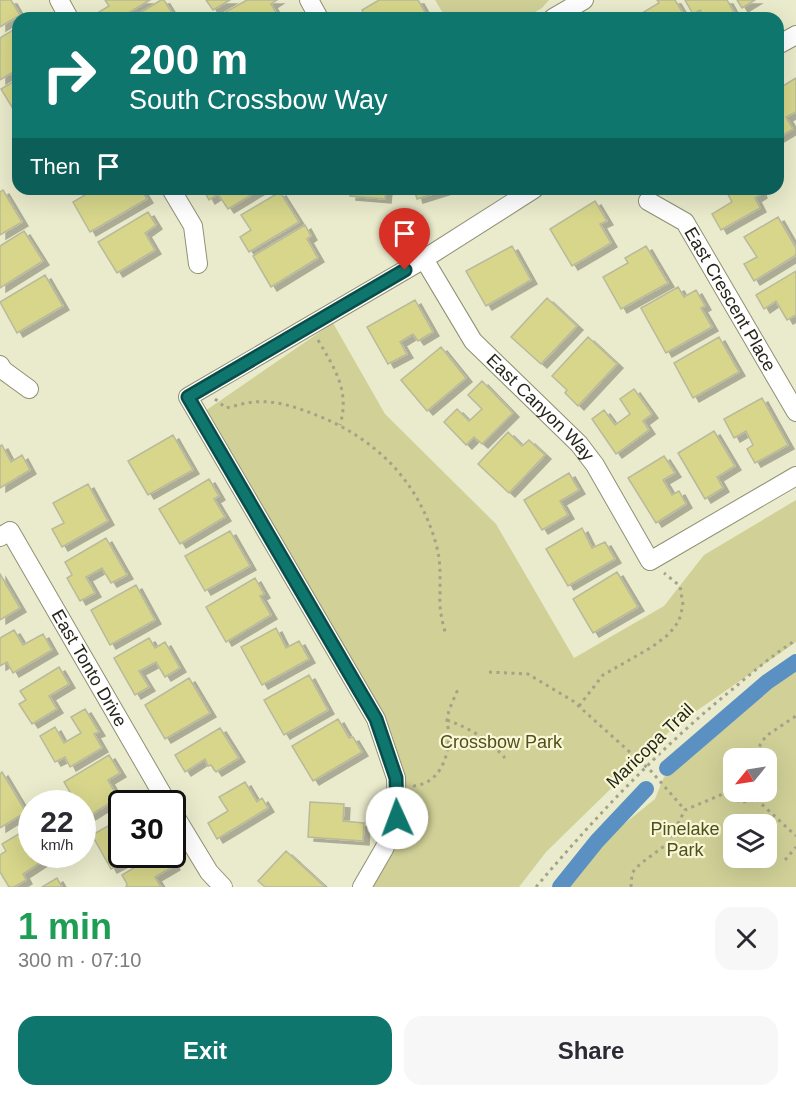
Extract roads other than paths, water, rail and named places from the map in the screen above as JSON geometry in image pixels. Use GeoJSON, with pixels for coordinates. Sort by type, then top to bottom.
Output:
{"type":"FeatureCollection","features":[{"type":"Feature","properties":{"kind":"street"},"geometry":{"type":"LineString","coordinates":[[563,12],[584,0]]}},
{"type":"Feature","properties":{"kind":"street"},"geometry":{"type":"LineString","coordinates":[[175,195],[193,226],[198,264]]}},
{"type":"Feature","properties":{"kind":"street"},"geometry":{"type":"LineString","coordinates":[[362,887],[384,849],[397,818],[396,778],[376,719],[195,393],[424,259],[525,195]]}},
{"type":"Feature","properties":{"kind":"street","name":"East Crescent Place"},"geometry":{"type":"LineString","coordinates":[[648,201],[685,222],[796,412]]}},
{"type":"Feature","properties":{"kind":"street","name":"East Canyon Way"},"geometry":{"type":"LineString","coordinates":[[424,259],[473,341],[579,444],[595,465],[650,561],[796,476]]}},
{"type":"Feature","properties":{"kind":"street"},"geometry":{"type":"LineString","coordinates":[[0,365],[3,370],[29,389]]}},
{"type":"Feature","properties":{"kind":"street","name":"East Tonto Drive"},"geometry":{"type":"LineString","coordinates":[[5,534],[160,790]]}},
{"type":"Feature","properties":{"kind":"street"},"geometry":{"type":"LineString","coordinates":[[186,834],[209,872],[223,887]]}},
{"type":"Feature","properties":{"kind":"waterway"},"geometry":{"type":"LineString","coordinates":[[667,768],[767,682],[796,662]]}},
{"type":"Feature","properties":{"kind":"waterway"},"geometry":{"type":"LineString","coordinates":[[560,887],[597,841],[646,789]]}},
{"type":"Feature","properties":{"kind":"park label","name":"Crossbow Park"},"geometry":{"type":"Point","coordinates":[501,742]}},
{"type":"Feature","properties":{"kind":"park label","name":"Pinelake Park"},"geometry":{"type":"Point","coordinates":[685,839]}}]}
